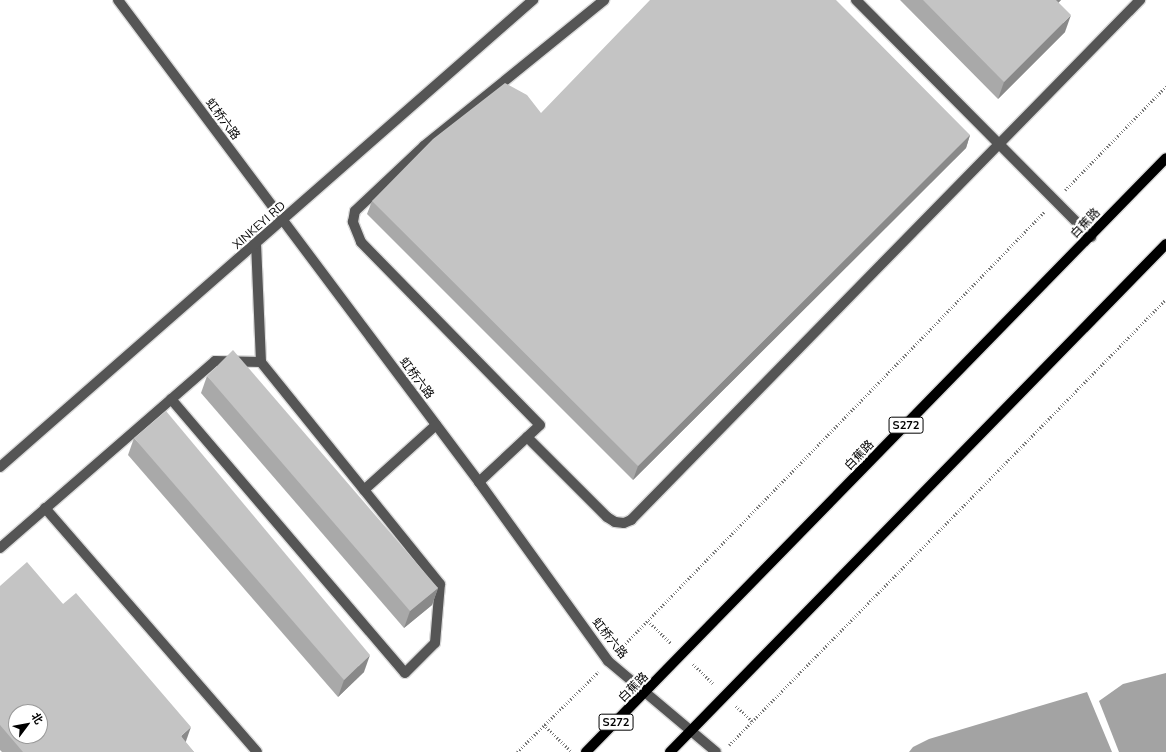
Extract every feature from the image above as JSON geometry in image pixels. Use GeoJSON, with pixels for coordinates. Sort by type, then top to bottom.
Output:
{"type":"FeatureCollection","features":[{"type":"Feature","properties":{"kind":"main road","name":"白蕉路"},"geometry":{"type":"LineString","coordinates":[[586,752],[1091,237],[1166,158]]}},
{"type":"Feature","properties":{"kind":"main road"},"geometry":{"type":"LineString","coordinates":[[670,752],[1166,244]]}},
{"type":"Feature","properties":{"kind":"street","name":"虹桥六路"},"geometry":{"type":"LineString","coordinates":[[118,0],[479,482],[608,661],[716,752]]}},
{"type":"Feature","properties":{"kind":"street","name":"XINKEYI RD"},"geometry":{"type":"LineString","coordinates":[[0,467],[256,245],[533,0]]}},
{"type":"Feature","properties":{"kind":"street"},"geometry":{"type":"LineString","coordinates":[[479,482],[540,425],[361,242],[353,222],[355,211],[424,146],[604,0]]}},
{"type":"Feature","properties":{"kind":"street"},"geometry":{"type":"LineString","coordinates":[[856,0],[1091,237]]}},
{"type":"Feature","properties":{"kind":"street"},"geometry":{"type":"LineString","coordinates":[[528,437],[607,517],[615,522],[624,523],[632,520],[999,144],[1134,2]]}},
{"type":"Feature","properties":{"kind":"street"},"geometry":{"type":"LineString","coordinates":[[171,399],[405,673],[435,643],[440,584],[261,362],[256,245]]}},
{"type":"Feature","properties":{"kind":"street"},"geometry":{"type":"LineString","coordinates":[[0,548],[214,361],[261,362]]}},
{"type":"Feature","properties":{"kind":"street"},"geometry":{"type":"LineString","coordinates":[[364,490],[436,425]]}},
{"type":"Feature","properties":{"kind":"street"},"geometry":{"type":"LineString","coordinates":[[45,508],[258,752]]}},
{"type":"Feature","properties":{"kind":"path"},"geometry":{"type":"LineString","coordinates":[[517,752],[648,621],[1166,86]]}},
{"type":"Feature","properties":{"kind":"path"},"geometry":{"type":"LineString","coordinates":[[727,747],[1166,299]]}},
{"type":"Feature","properties":{"kind":"path"},"geometry":{"type":"LineString","coordinates":[[648,621],[752,721]]}},
{"type":"Feature","properties":{"kind":"path"},"geometry":{"type":"LineString","coordinates":[[544,725],[572,752]]}},
{"type":"Feature","properties":{"kind":"shaded area"},"geometry":{"type":"Polygon","coordinates":[[[1166,673],[1166,752],[1119,752],[1099,701],[1123,684],[1166,673]]]}},
{"type":"Feature","properties":{"kind":"shaded area"},"geometry":{"type":"Polygon","coordinates":[[[1087,692],[1112,752],[909,752],[913,747],[929,739],[1087,692]]]}},
{"type":"Feature","properties":{"kind":"building"},"geometry":{"type":"Polygon","coordinates":[[[650,0],[836,0],[970,135],[638,466],[372,201],[433,139],[505,83],[527,95],[541,113],[650,0]]]}},
{"type":"Feature","properties":{"kind":"building"},"geometry":{"type":"Polygon","coordinates":[[[923,0],[1056,0],[1071,15],[1004,82],[923,0]]]}},
{"type":"Feature","properties":{"kind":"building"},"geometry":{"type":"Polygon","coordinates":[[[233,350],[438,588],[410,611],[207,376],[233,350]]]}},
{"type":"Feature","properties":{"kind":"building"},"geometry":{"type":"Polygon","coordinates":[[[166,411],[370,655],[344,680],[134,438],[166,411]]]}},
{"type":"Feature","properties":{"kind":"building"},"geometry":{"type":"Polygon","coordinates":[[[27,562],[63,604],[76,593],[191,727],[181,736],[194,752],[23,752],[16,744],[48,744],[48,704],[8,704],[8,734],[0,725],[0,586],[27,562]]]}}]}
